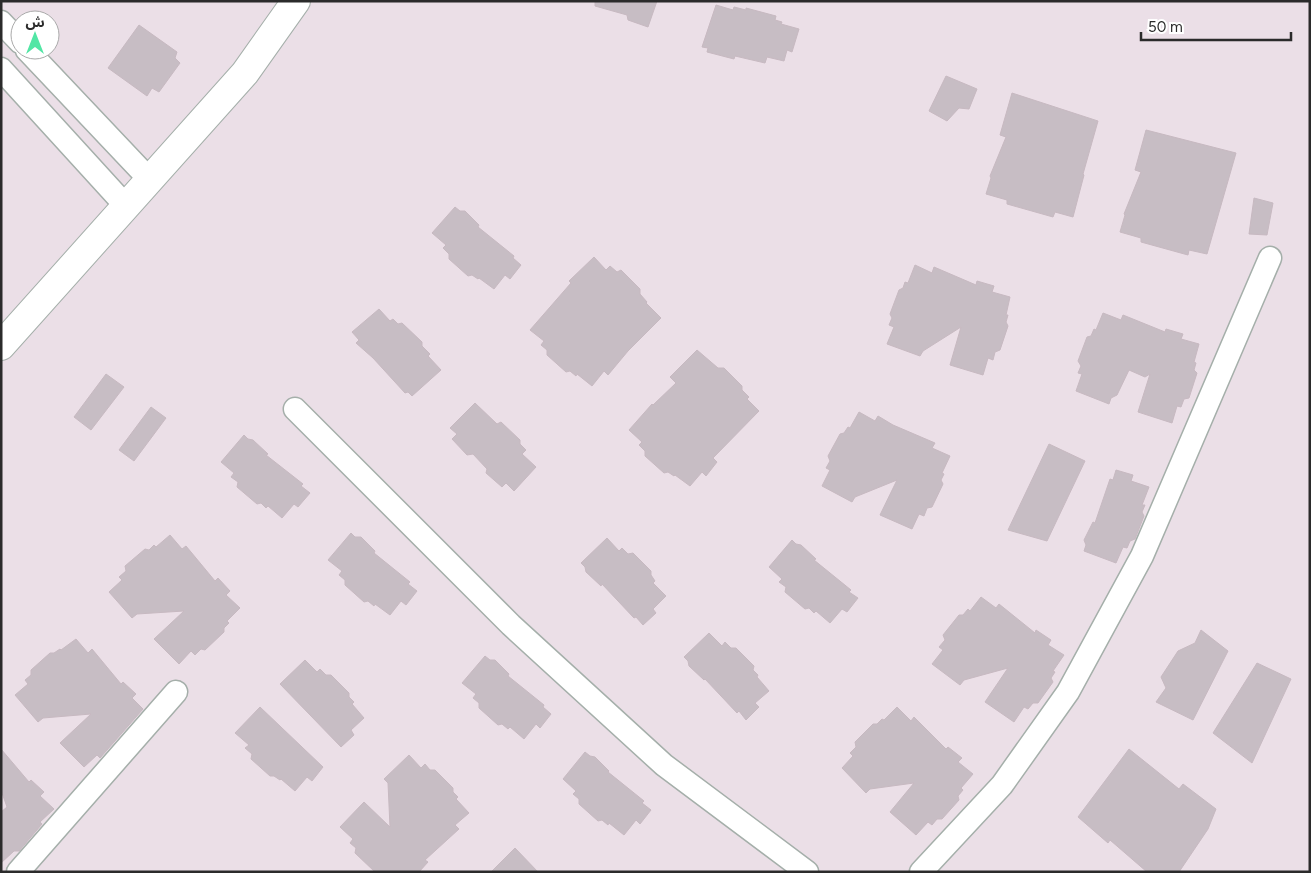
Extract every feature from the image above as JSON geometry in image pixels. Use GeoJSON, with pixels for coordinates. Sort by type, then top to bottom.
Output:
{"type":"FeatureCollection","features":[{"type":"Feature","properties":{"kind":"street"},"geometry":{"type":"LineString","coordinates":[[1,346],[245,73],[296,1]]}},
{"type":"Feature","properties":{"kind":"street"},"geometry":{"type":"LineString","coordinates":[[1,22],[10,31]]}},
{"type":"Feature","properties":{"kind":"street"},"geometry":{"type":"LineString","coordinates":[[36,60],[150,180]]}},
{"type":"Feature","properties":{"kind":"street"},"geometry":{"type":"LineString","coordinates":[[1,69],[126,206]]}},
{"type":"Feature","properties":{"kind":"street"},"geometry":{"type":"LineString","coordinates":[[921,872],[1002,784],[1068,692],[1142,556],[1270,258]]}},
{"type":"Feature","properties":{"kind":"street"},"geometry":{"type":"LineString","coordinates":[[295,409],[511,625],[664,765],[807,872]]}},
{"type":"Feature","properties":{"kind":"street"},"geometry":{"type":"LineString","coordinates":[[18,872],[176,692]]}},
{"type":"Feature","properties":{"kind":"building"},"geometry":{"type":"Polygon","coordinates":[[[595,1],[657,1],[648,27],[628,20],[627,15],[595,6],[595,1]]]}},
{"type":"Feature","properties":{"kind":"building"},"geometry":{"type":"Polygon","coordinates":[[[716,5],[733,10],[734,7],[746,10],[746,8],[776,16],[775,20],[782,22],[781,24],[799,29],[792,52],[787,50],[784,61],[767,57],[765,63],[735,56],[734,59],[707,52],[708,48],[702,47],[716,5]]]}},
{"type":"Feature","properties":{"kind":"building"},"geometry":{"type":"Polygon","coordinates":[[[139,25],[177,52],[175,58],[180,63],[159,92],[152,88],[147,96],[108,68],[139,25]]]}},
{"type":"Feature","properties":{"kind":"building"},"geometry":{"type":"Polygon","coordinates":[[[946,76],[977,89],[969,109],[959,108],[947,121],[929,111],[946,76]]]}},
{"type":"Feature","properties":{"kind":"building"},"geometry":{"type":"Polygon","coordinates":[[[1012,93],[1098,121],[1073,217],[1055,212],[1053,217],[1007,204],[1007,200],[986,194],[990,176],[1006,137],[1000,135],[1012,93]]]}},
{"type":"Feature","properties":{"kind":"building"},"geometry":{"type":"Polygon","coordinates":[[[1146,130],[1236,153],[1207,254],[1189,250],[1188,255],[1141,242],[1141,238],[1120,232],[1124,214],[1141,172],[1135,170],[1146,130]]]}},
{"type":"Feature","properties":{"kind":"building"},"geometry":{"type":"Polygon","coordinates":[[[1254,198],[1273,203],[1267,235],[1249,234],[1254,198]]]}},
{"type":"Feature","properties":{"kind":"building"},"geometry":{"type":"Polygon","coordinates":[[[455,207],[460,211],[465,211],[479,225],[478,227],[514,256],[513,258],[521,265],[510,279],[505,275],[494,289],[479,278],[472,275],[468,276],[449,259],[449,254],[443,248],[446,245],[432,233],[455,207]]]}},
{"type":"Feature","properties":{"kind":"building"},"geometry":{"type":"Polygon","coordinates":[[[594,257],[606,270],[610,266],[617,272],[621,270],[640,289],[640,294],[646,303],[661,318],[628,351],[608,375],[604,371],[592,386],[577,374],[576,376],[570,371],[566,372],[547,355],[547,350],[541,345],[544,341],[530,330],[571,283],[569,281],[594,257]]]}},
{"type":"Feature","properties":{"kind":"building"},"geometry":{"type":"Polygon","coordinates":[[[915,265],[932,273],[934,267],[976,285],[977,281],[994,286],[992,292],[1010,297],[1006,315],[1008,315],[1006,322],[1008,326],[1000,350],[995,352],[993,360],[988,358],[983,375],[950,365],[961,327],[923,351],[920,356],[887,344],[894,327],[889,325],[892,318],[890,314],[899,290],[903,288],[905,282],[908,283],[915,265]]]}},
{"type":"Feature","properties":{"kind":"building"},"geometry":{"type":"Polygon","coordinates":[[[379,309],[390,321],[393,319],[398,324],[402,323],[422,342],[422,346],[430,354],[428,356],[441,370],[412,396],[408,392],[405,393],[373,358],[356,343],[359,340],[352,332],[379,309]]]}},
{"type":"Feature","properties":{"kind":"building"},"geometry":{"type":"Polygon","coordinates":[[[1103,313],[1121,320],[1123,315],[1165,332],[1166,329],[1183,334],[1181,339],[1199,344],[1194,362],[1196,363],[1194,370],[1197,373],[1189,398],[1184,399],[1181,407],[1177,406],[1172,423],[1138,412],[1150,374],[1145,377],[1129,370],[1117,395],[1111,398],[1109,404],[1076,391],[1082,374],[1078,373],[1081,366],[1078,361],[1087,337],[1091,336],[1094,329],[1096,330],[1103,313]]]}},
{"type":"Feature","properties":{"kind":"building"},"geometry":{"type":"Polygon","coordinates":[[[697,350],[718,368],[724,368],[742,386],[742,390],[749,397],[747,399],[759,411],[713,458],[717,462],[706,476],[702,472],[690,486],[675,475],[668,472],[664,473],[645,456],[645,451],[639,445],[642,442],[629,430],[652,404],[676,383],[670,377],[697,350]]]}},
{"type":"Feature","properties":{"kind":"building"},"geometry":{"type":"Polygon","coordinates":[[[106,374],[124,387],[91,430],[74,417],[106,374]]]}},
{"type":"Feature","properties":{"kind":"building"},"geometry":{"type":"Polygon","coordinates":[[[475,403],[497,424],[501,422],[520,440],[520,444],[526,450],[522,454],[536,467],[514,491],[506,483],[502,487],[486,473],[487,469],[473,454],[467,455],[452,439],[457,434],[450,428],[475,403]]]}},
{"type":"Feature","properties":{"kind":"building"},"geometry":{"type":"Polygon","coordinates":[[[151,407],[166,418],[134,461],[119,450],[151,407]]]}},
{"type":"Feature","properties":{"kind":"building"},"geometry":{"type":"Polygon","coordinates":[[[859,412],[875,421],[878,416],[893,425],[935,443],[932,448],[950,456],[942,473],[944,474],[941,480],[943,484],[932,507],[927,508],[924,516],[919,514],[912,529],[880,515],[897,480],[855,497],[852,502],[822,486],[830,470],[826,468],[830,461],[828,456],[840,434],[844,433],[848,427],[850,428],[859,412]]]}},
{"type":"Feature","properties":{"kind":"building"},"geometry":{"type":"Polygon","coordinates":[[[244,435],[248,439],[253,440],[268,454],[266,455],[303,484],[301,486],[310,493],[298,507],[294,504],[282,518],[268,506],[266,508],[261,503],[257,504],[237,487],[238,482],[231,477],[234,473],[221,462],[244,435]]]}},
{"type":"Feature","properties":{"kind":"building"},"geometry":{"type":"Polygon","coordinates":[[[1049,444],[1085,461],[1047,541],[1008,530],[1049,444]]]}},
{"type":"Feature","properties":{"kind":"building"},"geometry":{"type":"Polygon","coordinates":[[[1116,470],[1133,475],[1131,481],[1149,487],[1142,505],[1145,505],[1142,512],[1144,516],[1135,539],[1130,541],[1127,548],[1123,547],[1116,563],[1084,551],[1086,545],[1084,540],[1093,522],[1095,523],[1110,479],[1113,480],[1116,470]]]}},
{"type":"Feature","properties":{"kind":"building"},"geometry":{"type":"Polygon","coordinates":[[[351,533],[355,537],[361,537],[375,551],[374,553],[410,582],[408,584],[417,591],[406,605],[401,601],[390,615],[375,604],[374,606],[368,601],[364,602],[345,585],[345,580],[339,575],[342,571],[328,560],[351,533]]]}},
{"type":"Feature","properties":{"kind":"building"},"geometry":{"type":"Polygon","coordinates":[[[170,535],[182,549],[186,546],[215,581],[218,578],[230,591],[226,595],[240,608],[227,621],[229,623],[224,628],[224,632],[205,650],[201,649],[195,655],[191,651],[179,664],[154,639],[184,611],[137,614],[132,618],[109,592],[122,580],[119,577],[126,571],[125,566],[145,549],[149,550],[154,545],[156,547],[170,535]]]}},
{"type":"Feature","properties":{"kind":"building"},"geometry":{"type":"Polygon","coordinates":[[[607,538],[619,551],[622,548],[628,554],[633,553],[651,571],[655,581],[653,583],[666,596],[653,609],[656,613],[643,625],[602,584],[601,586],[586,572],[585,567],[581,563],[607,538]]]}},
{"type":"Feature","properties":{"kind":"building"},"geometry":{"type":"Polygon","coordinates":[[[792,540],[796,544],[801,545],[816,559],[814,560],[858,598],[847,612],[842,609],[830,623],[816,611],[814,613],[809,608],[805,609],[785,592],[786,587],[779,582],[782,579],[769,567],[792,540]]]}},
{"type":"Feature","properties":{"kind":"building"},"geometry":{"type":"Polygon","coordinates":[[[981,597],[996,608],[999,604],[1035,633],[1036,630],[1051,640],[1048,645],[1064,655],[1053,671],[1055,672],[1051,678],[1053,682],[1038,703],[1033,703],[1028,709],[1024,707],[1014,722],[985,702],[1008,668],[964,680],[960,685],[932,664],[943,650],[939,647],[945,640],[943,635],[959,615],[963,615],[968,609],[970,611],[981,597]]]}},
{"type":"Feature","properties":{"kind":"building"},"geometry":{"type":"Polygon","coordinates":[[[1201,630],[1228,651],[1193,720],[1156,702],[1166,688],[1161,677],[1178,651],[1195,643],[1201,630]]]}},
{"type":"Feature","properties":{"kind":"building"},"geometry":{"type":"Polygon","coordinates":[[[709,633],[722,646],[725,642],[731,648],[736,648],[754,666],[753,670],[758,675],[757,677],[769,691],[755,703],[759,707],[746,720],[739,711],[737,713],[705,679],[689,666],[688,661],[684,657],[709,633]]]}},
{"type":"Feature","properties":{"kind":"building"},"geometry":{"type":"Polygon","coordinates":[[[76,639],[88,653],[92,649],[121,684],[123,682],[136,694],[132,698],[143,709],[100,758],[97,755],[84,767],[60,743],[91,714],[43,718],[38,722],[15,695],[28,684],[25,680],[31,675],[31,670],[50,653],[61,650],[76,639]]]}},
{"type":"Feature","properties":{"kind":"building"},"geometry":{"type":"Polygon","coordinates":[[[485,656],[490,660],[495,660],[509,674],[508,676],[544,705],[543,707],[551,714],[540,728],[536,724],[524,739],[510,727],[508,729],[502,724],[498,725],[479,708],[479,703],[473,698],[476,694],[462,683],[485,656]]]}},
{"type":"Feature","properties":{"kind":"building"},"geometry":{"type":"Polygon","coordinates":[[[305,660],[317,672],[320,669],[326,675],[331,675],[349,693],[349,697],[354,702],[352,704],[364,718],[351,730],[354,735],[341,747],[280,684],[305,660]]]}},
{"type":"Feature","properties":{"kind":"building"},"geometry":{"type":"Polygon","coordinates":[[[1257,663],[1291,679],[1252,763],[1213,733],[1257,663]]]}},
{"type":"Feature","properties":{"kind":"building"},"geometry":{"type":"Polygon","coordinates":[[[260,707],[323,767],[312,781],[307,777],[295,791],[281,779],[270,776],[251,759],[252,754],[245,748],[249,745],[235,733],[260,707]]]}},
{"type":"Feature","properties":{"kind":"building"},"geometry":{"type":"Polygon","coordinates":[[[897,707],[911,721],[914,717],[946,749],[948,747],[962,758],[958,762],[973,774],[961,788],[963,790],[958,796],[959,800],[942,819],[937,819],[932,825],[928,822],[916,835],[890,812],[914,783],[870,789],[866,793],[842,768],[853,756],[850,753],[856,747],[855,742],[873,724],[877,724],[882,719],[884,720],[897,707]]]}},
{"type":"Feature","properties":{"kind":"building"},"geometry":{"type":"Polygon","coordinates":[[[1,749],[29,782],[31,780],[44,792],[40,796],[54,809],[40,822],[42,824],[19,851],[14,851],[1,863],[1,812],[7,807],[1,790],[1,749]]]}},
{"type":"Feature","properties":{"kind":"building"},"geometry":{"type":"Polygon","coordinates":[[[1129,749],[1179,789],[1183,784],[1216,809],[1208,829],[1179,872],[1147,872],[1110,840],[1108,843],[1078,817],[1129,749]]]}},
{"type":"Feature","properties":{"kind":"building"},"geometry":{"type":"Polygon","coordinates":[[[585,752],[595,757],[608,772],[644,801],[642,803],[651,810],[640,824],[636,820],[624,835],[609,823],[608,825],[602,820],[598,821],[579,804],[579,799],[573,794],[576,791],[563,779],[585,752]]]}},
{"type":"Feature","properties":{"kind":"building"},"geometry":{"type":"Polygon","coordinates":[[[409,755],[421,768],[425,764],[430,770],[435,770],[453,788],[453,792],[458,797],[456,799],[469,813],[455,825],[459,829],[425,860],[428,862],[419,872],[375,872],[355,853],[356,848],[350,843],[353,839],[340,827],[364,802],[390,827],[388,783],[384,779],[409,755]]]}},
{"type":"Feature","properties":{"kind":"building"},"geometry":{"type":"Polygon","coordinates":[[[515,848],[538,872],[491,872],[515,848]]]}}]}
